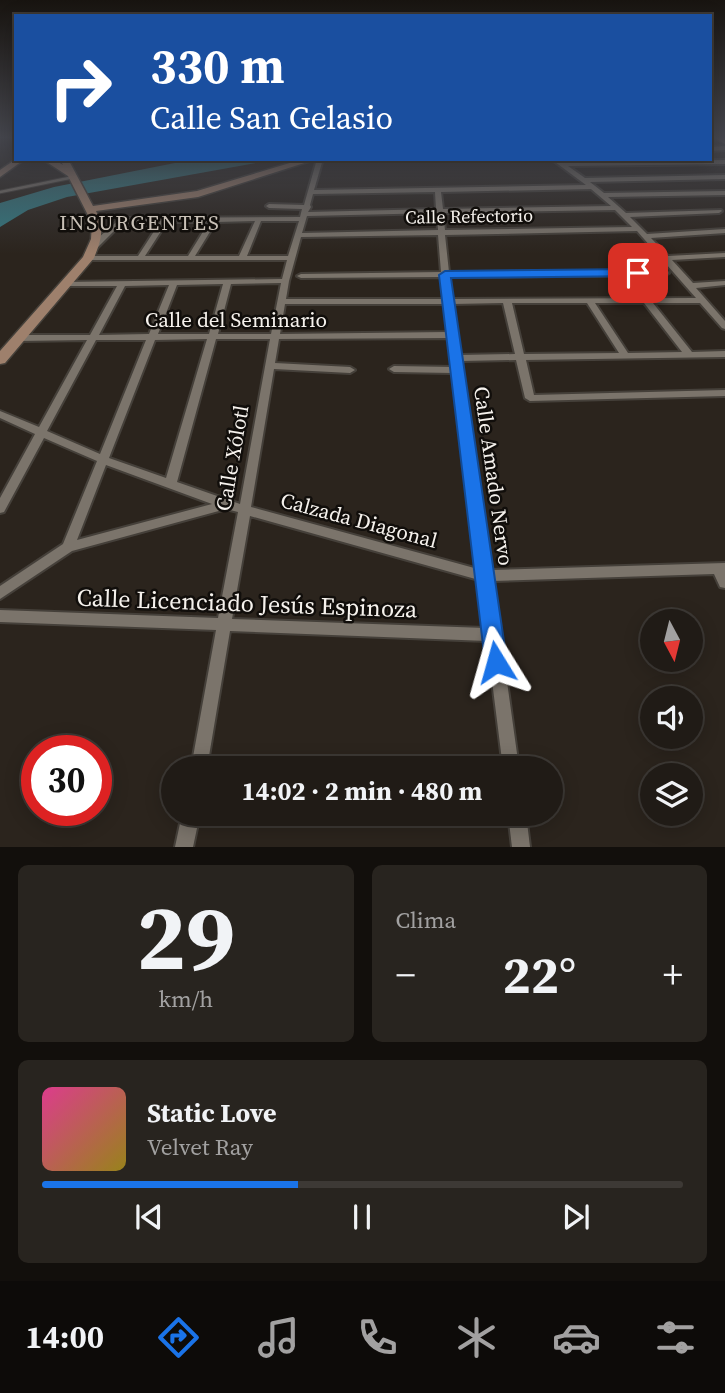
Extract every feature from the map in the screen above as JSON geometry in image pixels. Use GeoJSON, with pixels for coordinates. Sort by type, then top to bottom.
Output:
{"type":"FeatureCollection","features":[{"type":"Feature","properties":{"kind":"street"},"geometry":{"type":"LineString","coordinates":[[89,207],[198,194],[259,176]]}},
{"type":"Feature","properties":{"kind":"street","name":"Calle Xólotl"},"geometry":{"type":"LineString","coordinates":[[201,756],[285,281],[316,176]]}},
{"type":"Feature","properties":{"kind":"street"},"geometry":{"type":"LineString","coordinates":[[577,176],[639,229],[703,300],[720,314],[725,326]]}},
{"type":"Feature","properties":{"kind":"street"},"geometry":{"type":"LineString","coordinates":[[74,177],[97,223],[91,252]]}},
{"type":"Feature","properties":{"kind":"street"},"geometry":{"type":"LineString","coordinates":[[583,180],[725,177]]}},
{"type":"Feature","properties":{"kind":"street"},"geometry":{"type":"LineString","coordinates":[[313,192],[593,187]]}},
{"type":"Feature","properties":{"kind":"street","name":"Calle Amado Nervo"},"geometry":{"type":"LineString","coordinates":[[438,190],[452,335],[509,756]]}},
{"type":"Feature","properties":{"kind":"street"},"geometry":{"type":"LineString","coordinates":[[602,195],[725,193]]}},
{"type":"Feature","properties":{"kind":"street"},"geometry":{"type":"LineString","coordinates":[[711,204],[722,213]]}},
{"type":"Feature","properties":{"kind":"street"},"geometry":{"type":"LineString","coordinates":[[269,206],[306,213]]}},
{"type":"Feature","properties":{"kind":"street"},"geometry":{"type":"LineString","coordinates":[[0,360],[121,220],[259,219],[306,213],[617,208]]}},
{"type":"Feature","properties":{"kind":"street"},"geometry":{"type":"LineString","coordinates":[[624,215],[722,213]]}},
{"type":"Feature","properties":{"kind":"street"},"geometry":{"type":"LineString","coordinates":[[190,258],[213,219]]}},
{"type":"Feature","properties":{"kind":"street"},"geometry":{"type":"LineString","coordinates":[[242,258],[259,219]]}},
{"type":"Feature","properties":{"kind":"street"},"geometry":{"type":"LineString","coordinates":[[140,258],[165,220]]}},
{"type":"Feature","properties":{"kind":"street","name":"Calle Refectorio"},"geometry":{"type":"LineString","coordinates":[[299,235],[639,229]]}},
{"type":"Feature","properties":{"kind":"street"},"geometry":{"type":"LineString","coordinates":[[645,236],[725,231]]}},
{"type":"Feature","properties":{"kind":"street"},"geometry":{"type":"LineString","coordinates":[[91,252],[140,258],[292,258]]}},
{"type":"Feature","properties":{"kind":"street"},"geometry":{"type":"LineString","coordinates":[[666,258],[725,255]]}},
{"type":"Feature","properties":{"kind":"street"},"geometry":{"type":"LineString","coordinates":[[301,276],[665,273]]}},
{"type":"Feature","properties":{"kind":"street"},"geometry":{"type":"LineString","coordinates":[[65,284],[285,281]]}},
{"type":"Feature","properties":{"kind":"street"},"geometry":{"type":"LineString","coordinates":[[68,547],[174,282]]}},
{"type":"Feature","properties":{"kind":"street"},"geometry":{"type":"LineString","coordinates":[[170,485],[228,282]]}},
{"type":"Feature","properties":{"kind":"street"},"geometry":{"type":"LineString","coordinates":[[0,509],[5,491],[122,283]]}},
{"type":"Feature","properties":{"kind":"street"},"geometry":{"type":"LineString","coordinates":[[690,286],[725,284]]}},
{"type":"Feature","properties":{"kind":"street"},"geometry":{"type":"LineString","coordinates":[[647,300],[689,355]]}},
{"type":"Feature","properties":{"kind":"street"},"geometry":{"type":"LineString","coordinates":[[281,302],[703,300]]}},
{"type":"Feature","properties":{"kind":"street"},"geometry":{"type":"LineString","coordinates":[[507,301],[530,398],[725,393]]}},
{"type":"Feature","properties":{"kind":"street"},"geometry":{"type":"LineString","coordinates":[[590,301],[625,355]]}},
{"type":"Feature","properties":{"kind":"street","name":"Calle del Seminario"},"geometry":{"type":"LineString","coordinates":[[19,338],[452,335]]}},
{"type":"Feature","properties":{"kind":"street"},"geometry":{"type":"LineString","coordinates":[[394,369],[520,357],[725,354]]}},
{"type":"Feature","properties":{"kind":"street"},"geometry":{"type":"LineString","coordinates":[[271,366],[350,370]]}},
{"type":"Feature","properties":{"kind":"street","name":"Calzada Diagonal"},"geometry":{"type":"LineString","coordinates":[[0,414],[101,459],[227,505],[485,576],[721,568]]}},
{"type":"Feature","properties":{"kind":"street"},"geometry":{"type":"LineString","coordinates":[[0,593],[68,547],[227,505]]}},
{"type":"Feature","properties":{"kind":"street"},"geometry":{"type":"LineString","coordinates":[[721,568],[725,583]]}},
{"type":"Feature","properties":{"kind":"street","name":"Calle Licenciado Jesús Espinoza"},"geometry":{"type":"LineString","coordinates":[[0,616],[492,635]]}},
{"type":"Feature","properties":{"kind":"street"},"geometry":{"type":"LineString","coordinates":[[184,847],[188,826]]}},
{"type":"Feature","properties":{"kind":"street"},"geometry":{"type":"LineString","coordinates":[[518,826],[521,847]]}},
{"type":"Feature","properties":{"kind":"lane"},"geometry":{"type":"LineString","coordinates":[[0,192],[74,177]]}},
{"type":"Feature","properties":{"kind":"water"},"geometry":{"type":"Polygon","coordinates":[[[112,176],[186,176],[67,197],[28,210],[0,227],[0,203],[54,187],[112,176]]]}},
{"type":"Feature","properties":{"kind":"district","name":"INSURGENTES"},"geometry":{"type":"Point","coordinates":[140,222]}},
{"type":"Feature","properties":{"kind":"route"},"geometry":{"type":"LineString","coordinates":[[496,662],[445,275],[638,273]]}}]}
